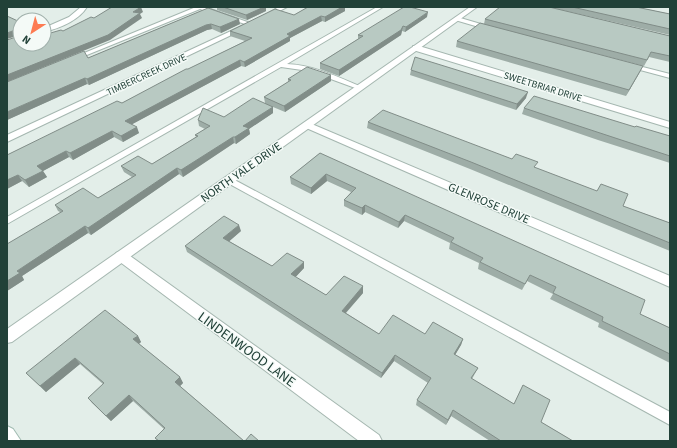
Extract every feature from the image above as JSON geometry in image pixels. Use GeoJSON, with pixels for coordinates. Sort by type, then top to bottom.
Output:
{"type":"FeatureCollection","features":[{"type":"Feature","properties":{"kind":"street"},"geometry":{"type":"LineString","coordinates":[[52,27],[76,15],[84,7]]}},
{"type":"Feature","properties":{"kind":"street","name":"TIMBERCREEK DRIVE"},"geometry":{"type":"LineString","coordinates":[[7,139],[284,7]]}},
{"type":"Feature","properties":{"kind":"street","name":"NORTH YALE DRIVE"},"geometry":{"type":"LineString","coordinates":[[7,337],[474,7]]}},
{"type":"Feature","properties":{"kind":"street","name":"SWEETBRIAR DRIVE"},"geometry":{"type":"LineString","coordinates":[[416,48],[670,125]]}},
{"type":"Feature","properties":{"kind":"street","name":"GLENROSE DRIVE"},"geometry":{"type":"LineString","coordinates":[[307,125],[670,282]]}},
{"type":"Feature","properties":{"kind":"street","name":"LINDENWOOD LANE"},"geometry":{"type":"LineString","coordinates":[[122,256],[373,441]]}},
{"type":"Feature","properties":{"kind":"street"},"geometry":{"type":"LineString","coordinates":[[7,434],[12,441]]}},
{"type":"Feature","properties":{"kind":"lane"},"geometry":{"type":"LineString","coordinates":[[72,60],[200,7],[250,24]]}},
{"type":"Feature","properties":{"kind":"lane"},"geometry":{"type":"LineString","coordinates":[[7,221],[381,7]]}},
{"type":"Feature","properties":{"kind":"lane"},"geometry":{"type":"LineString","coordinates":[[457,20],[492,29]]}},
{"type":"Feature","properties":{"kind":"lane"},"geometry":{"type":"LineString","coordinates":[[626,64],[670,76]]}},
{"type":"Feature","properties":{"kind":"lane"},"geometry":{"type":"LineString","coordinates":[[280,65],[295,65],[360,88]]}},
{"type":"Feature","properties":{"kind":"lane"},"geometry":{"type":"LineString","coordinates":[[229,180],[670,419]]}},
{"type":"Feature","properties":{"kind":"building"},"geometry":{"type":"Polygon","coordinates":[[[112,7],[141,7],[133,12],[140,13],[108,35],[7,75],[7,40],[12,38],[12,52],[52,52],[52,33],[61,30],[63,31],[91,17],[94,18],[112,7]]]}},
{"type":"Feature","properties":{"kind":"building"},"geometry":{"type":"Polygon","coordinates":[[[223,7],[264,7],[246,15],[223,7]]]}},
{"type":"Feature","properties":{"kind":"building"},"geometry":{"type":"Polygon","coordinates":[[[308,7],[342,7],[325,17],[321,16],[287,34],[290,36],[244,62],[240,60],[125,121],[137,127],[121,136],[112,131],[70,153],[66,151],[37,166],[43,171],[25,180],[18,175],[7,180],[7,155],[117,101],[122,103],[186,69],[252,38],[230,31],[275,9],[294,15],[308,7]]]}},
{"type":"Feature","properties":{"kind":"building"},"geometry":{"type":"Polygon","coordinates":[[[404,7],[410,7],[428,12],[406,27],[403,26],[401,30],[339,70],[320,63],[363,36],[358,35],[404,7]]]}},
{"type":"Feature","properties":{"kind":"building"},"geometry":{"type":"Polygon","coordinates":[[[500,7],[549,7],[670,36],[670,56],[651,52],[647,60],[485,19],[500,7]]]}},
{"type":"Feature","properties":{"kind":"building"},"geometry":{"type":"Polygon","coordinates":[[[572,7],[636,7],[670,14],[670,29],[572,7]]]}},
{"type":"Feature","properties":{"kind":"building"},"geometry":{"type":"Polygon","coordinates":[[[208,8],[239,19],[220,27],[211,24],[206,25],[87,79],[85,78],[7,112],[7,82],[84,51],[88,58],[208,8]]]}},
{"type":"Feature","properties":{"kind":"building"},"geometry":{"type":"Polygon","coordinates":[[[7,16],[12,18],[12,31],[7,33],[7,16]]]}},
{"type":"Feature","properties":{"kind":"building"},"geometry":{"type":"Polygon","coordinates":[[[480,23],[643,66],[629,90],[457,41],[480,23]]]}},
{"type":"Feature","properties":{"kind":"building"},"geometry":{"type":"Polygon","coordinates":[[[415,57],[528,92],[517,104],[411,70],[415,57]]]}},
{"type":"Feature","properties":{"kind":"building"},"geometry":{"type":"Polygon","coordinates":[[[307,67],[331,75],[284,106],[264,97],[291,80],[288,79],[307,67]]]}},
{"type":"Feature","properties":{"kind":"building"},"geometry":{"type":"Polygon","coordinates":[[[534,96],[635,127],[636,126],[670,136],[670,156],[524,108],[534,96]]]}},
{"type":"Feature","properties":{"kind":"building"},"geometry":{"type":"Polygon","coordinates":[[[253,98],[273,107],[243,126],[249,128],[181,170],[177,168],[88,228],[85,226],[17,271],[20,273],[7,281],[7,244],[63,211],[55,205],[83,188],[98,198],[136,175],[121,166],[138,156],[152,164],[198,136],[195,135],[210,126],[198,120],[203,108],[224,117],[253,98]]]}},
{"type":"Feature","properties":{"kind":"building"},"geometry":{"type":"Polygon","coordinates":[[[383,110],[512,159],[516,154],[538,162],[534,167],[597,191],[601,184],[628,194],[623,206],[670,223],[670,243],[368,122],[383,110]]]}},
{"type":"Feature","properties":{"kind":"building"},"geometry":{"type":"Polygon","coordinates":[[[320,153],[645,300],[640,314],[670,328],[670,354],[602,321],[603,317],[553,293],[556,287],[530,275],[525,284],[480,262],[483,258],[451,242],[454,238],[405,215],[399,222],[365,205],[362,208],[344,200],[356,188],[326,174],[311,188],[290,177],[320,153]]]}},
{"type":"Feature","properties":{"kind":"building"},"geometry":{"type":"Polygon","coordinates":[[[224,216],[239,225],[223,238],[272,266],[287,253],[304,262],[291,274],[326,295],[344,276],[363,286],[342,311],[379,334],[393,315],[425,334],[433,322],[463,339],[454,354],[478,368],[471,378],[514,404],[523,385],[550,400],[541,422],[573,441],[501,441],[453,410],[448,420],[417,400],[431,378],[395,355],[382,373],[185,246],[224,216]]]}},
{"type":"Feature","properties":{"kind":"building"},"geometry":{"type":"Polygon","coordinates":[[[105,310],[138,336],[133,339],[180,377],[175,382],[244,441],[159,441],[155,438],[165,428],[129,395],[106,416],[88,398],[104,383],[75,358],[40,386],[26,373],[105,310]]]}},
{"type":"Feature","properties":{"kind":"building"},"geometry":{"type":"Polygon","coordinates":[[[251,434],[259,441],[245,441],[251,434]]]}}]}
